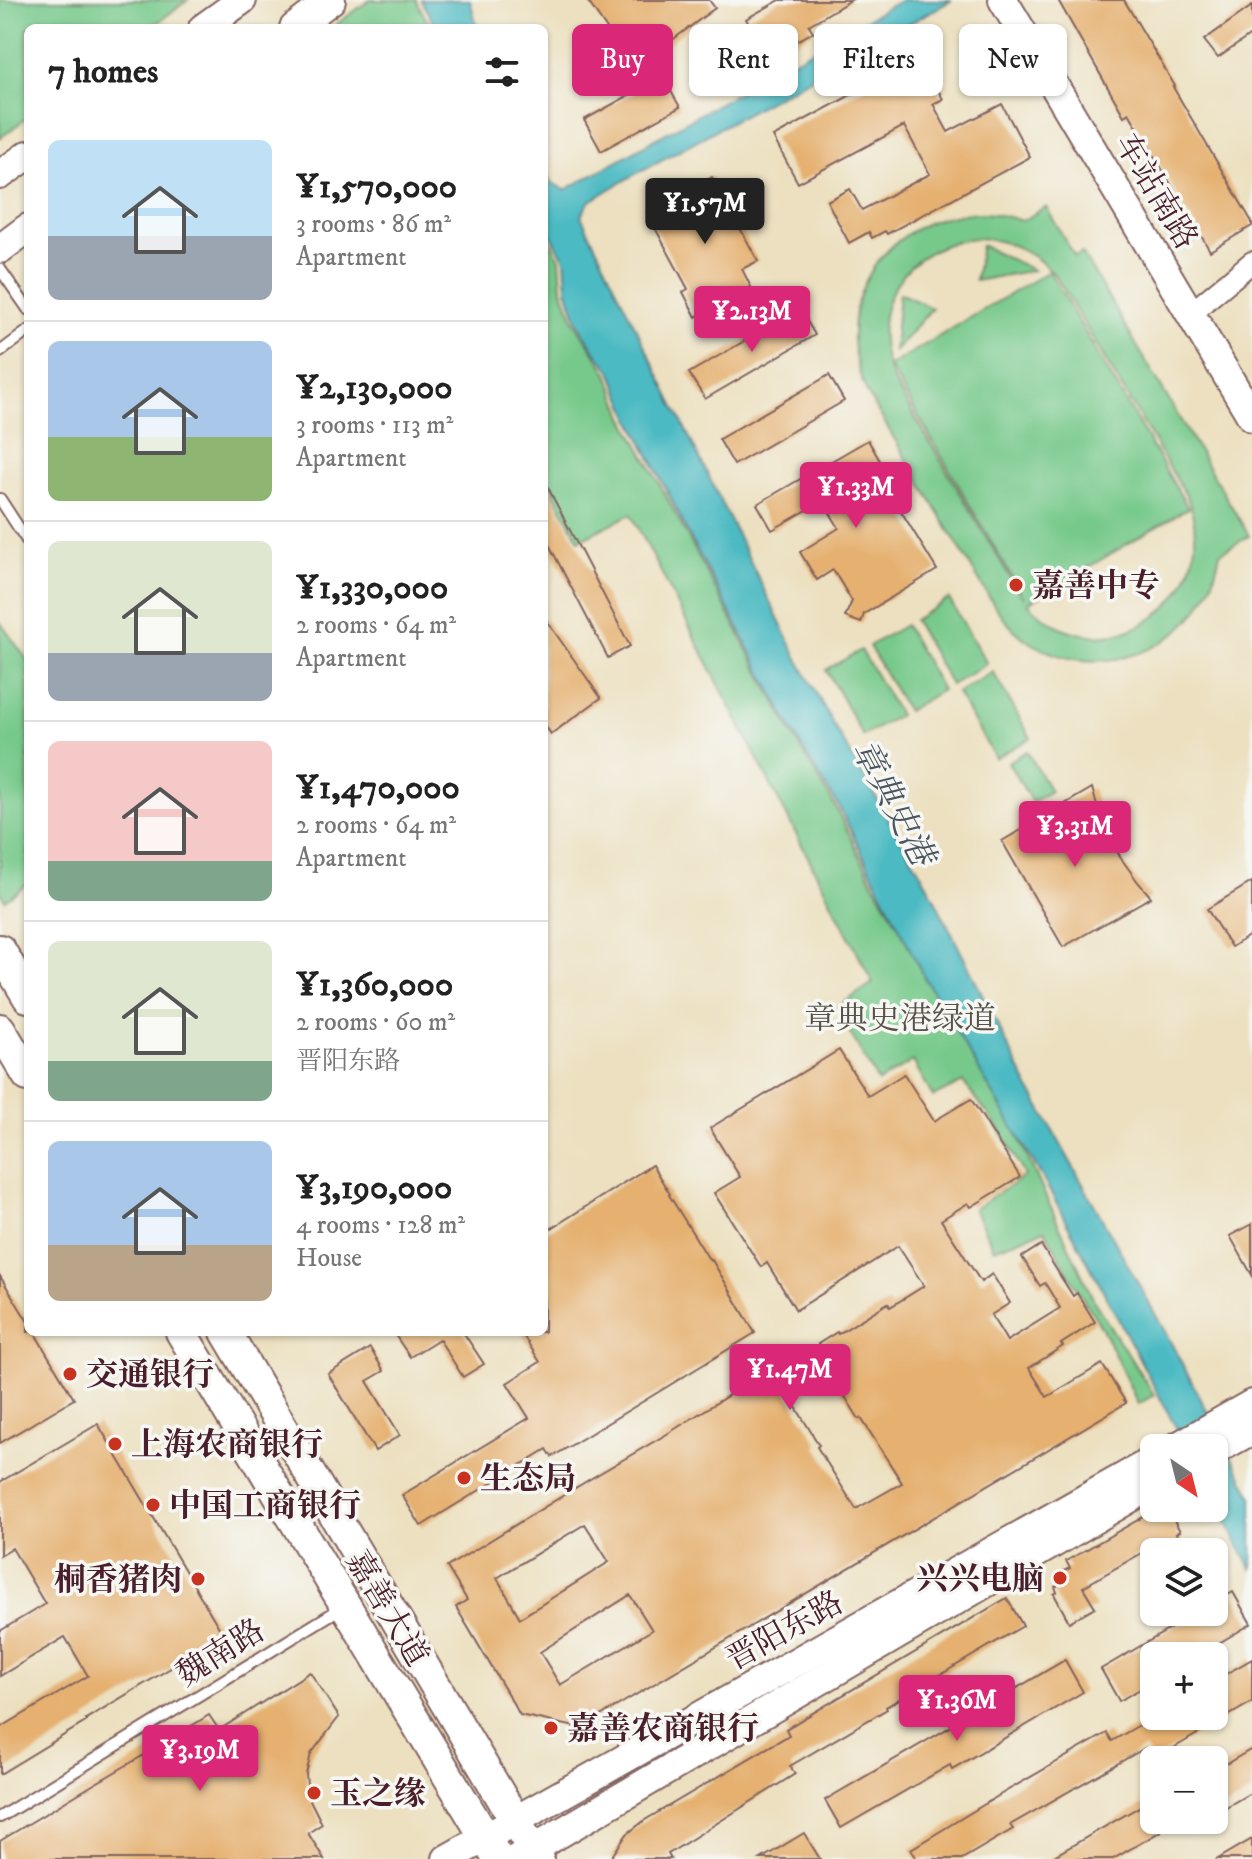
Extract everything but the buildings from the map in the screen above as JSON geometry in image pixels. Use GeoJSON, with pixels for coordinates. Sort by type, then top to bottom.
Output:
{"type":"FeatureCollection","features":[{"type":"Feature","properties":{"kind":"main road"},"geometry":{"type":"LineString","coordinates":[[209,24],[242,0]]}},
{"type":"Feature","properties":{"kind":"main road"},"geometry":{"type":"LineString","coordinates":[[299,24],[331,0]]}},
{"type":"Feature","properties":{"kind":"main road","name":"车站南路"},"geometry":{"type":"LineString","coordinates":[[1003,0],[1252,417]]}},
{"type":"Feature","properties":{"kind":"main road"},"geometry":{"type":"LineString","coordinates":[[0,175],[24,158]]}},
{"type":"Feature","properties":{"kind":"main road"},"geometry":{"type":"LineString","coordinates":[[0,249],[24,231]]}},
{"type":"Feature","properties":{"kind":"main road"},"geometry":{"type":"LineString","coordinates":[[0,950],[24,990]]}},
{"type":"Feature","properties":{"kind":"main road"},"geometry":{"type":"LineString","coordinates":[[0,1029],[24,1069]]}},
{"type":"Feature","properties":{"kind":"main road","name":"嘉善大道"},"geometry":{"type":"LineString","coordinates":[[183,1336],[491,1848]]}},
{"type":"Feature","properties":{"kind":"main road","name":"嘉善大道"},"geometry":{"type":"LineString","coordinates":[[228,1336],[515,1820],[529,1856]]}},
{"type":"Feature","properties":{"kind":"main road"},"geometry":{"type":"LineString","coordinates":[[1211,1434],[1247,1420]]}},
{"type":"Feature","properties":{"kind":"main road"},"geometry":{"type":"LineString","coordinates":[[1228,1438],[1247,1420]]}},
{"type":"Feature","properties":{"kind":"main road","name":"晋阳东路"},"geometry":{"type":"LineString","coordinates":[[447,1859],[491,1848],[515,1820],[1140,1468]]}},
{"type":"Feature","properties":{"kind":"main road","name":"晋阳东路"},"geometry":{"type":"LineString","coordinates":[[529,1856],[1140,1492]]}},
{"type":"Feature","properties":{"kind":"street"},"geometry":{"type":"LineString","coordinates":[[1191,313],[1252,262]]}},
{"type":"Feature","properties":{"kind":"lane"},"geometry":{"type":"LineString","coordinates":[[0,269],[24,303]]}},
{"type":"Feature","properties":{"kind":"lane"},"geometry":{"type":"LineString","coordinates":[[0,352],[24,334]]}},
{"type":"Feature","properties":{"kind":"lane"},"geometry":{"type":"LineString","coordinates":[[0,499],[24,536]]}},
{"type":"Feature","properties":{"kind":"lane","name":"魏南路"},"geometry":{"type":"LineString","coordinates":[[0,1817],[345,1606]]}},
{"type":"Feature","properties":{"kind":"green space"},"geometry":{"type":"Polygon","coordinates":[[[0,0],[188,0],[155,24],[24,24],[24,120],[0,138],[0,0]]]}},
{"type":"Feature","properties":{"kind":"green space"},"geometry":{"type":"Polygon","coordinates":[[[370,0],[416,0],[429,24],[337,24],[370,0]]]}},
{"type":"Feature","properties":{"kind":"green space"},"geometry":{"type":"Polygon","coordinates":[[[1046,207],[1075,257],[1082,253],[1249,536],[1220,553],[1207,595],[1192,617],[1150,649],[1126,657],[1100,661],[1074,659],[1049,652],[1025,639],[1009,625],[867,393],[856,361],[853,341],[856,308],[866,280],[883,255],[905,236],[931,222],[960,214],[991,214],[1022,221],[1046,207]],[[980,238],[953,242],[930,252],[910,266],[896,284],[887,305],[883,329],[885,354],[893,380],[1024,598],[889,366],[1049,271],[1188,508],[1028,603],[1058,626],[1090,635],[1122,632],[1151,619],[1174,598],[1190,569],[1195,535],[1187,497],[1055,275],[1030,254],[980,238]]]}},
{"type":"Feature","properties":{"kind":"green space","name":"章典史港绿道"},"geometry":{"type":"Polygon","coordinates":[[[548,237],[560,259],[562,289],[575,323],[608,374],[624,417],[872,880],[1009,1117],[1095,1303],[1154,1395],[1138,1404],[1102,1328],[1045,1230],[994,1249],[974,1209],[1025,1176],[1001,1131],[963,1082],[933,1097],[913,1061],[878,1082],[836,1008],[873,983],[631,514],[579,540],[548,482],[548,237]]]}},
{"type":"Feature","properties":{"kind":"green space"},"geometry":{"type":"Polygon","coordinates":[[[981,245],[1033,270],[975,281],[981,245]]]}},
{"type":"Feature","properties":{"kind":"green space"},"geometry":{"type":"Polygon","coordinates":[[[899,293],[932,308],[894,352],[899,293]]]}},
{"type":"Feature","properties":{"kind":"green space"},"geometry":{"type":"Polygon","coordinates":[[[949,599],[987,664],[951,685],[914,620],[949,599]]]}},
{"type":"Feature","properties":{"kind":"green space"},"geometry":{"type":"Polygon","coordinates":[[[0,622],[24,655],[24,886],[5,900],[0,892],[0,622]]]}},
{"type":"Feature","properties":{"kind":"green space"},"geometry":{"type":"Polygon","coordinates":[[[905,625],[942,690],[907,711],[869,646],[905,625]]]}},
{"type":"Feature","properties":{"kind":"green space"},"geometry":{"type":"Polygon","coordinates":[[[861,650],[899,715],[863,736],[826,670],[861,650]]]}},
{"type":"Feature","properties":{"kind":"green space"},"geometry":{"type":"Polygon","coordinates":[[[993,672],[1031,738],[995,758],[957,693],[993,672]]]}},
{"type":"Feature","properties":{"kind":"green space"},"geometry":{"type":"Polygon","coordinates":[[[1027,751],[1050,791],[1032,802],[1008,762],[1027,751]]]}},
{"type":"Feature","properties":{"kind":"water"},"geometry":{"type":"Polygon","coordinates":[[[421,0],[470,0],[476,24],[434,24],[421,0]]]}},
{"type":"Feature","properties":{"kind":"water"},"geometry":{"type":"Polygon","coordinates":[[[901,0],[952,0],[908,24],[859,24],[901,0]]]}},
{"type":"Feature","properties":{"kind":"water"},"geometry":{"type":"Polygon","coordinates":[[[814,49],[814,76],[798,85],[798,58],[814,49]]]}},
{"type":"Feature","properties":{"kind":"water"},"geometry":{"type":"Polygon","coordinates":[[[731,96],[777,96],[589,202],[581,216],[796,655],[927,884],[1026,1082],[1219,1434],[1180,1434],[1044,1180],[924,977],[839,807],[799,743],[687,531],[630,417],[611,371],[578,323],[567,289],[565,260],[548,229],[548,176],[551,182],[565,190],[731,96]]]}},
{"type":"Feature","properties":{"kind":"water"},"geometry":{"type":"Polygon","coordinates":[[[1228,1451],[1252,1496],[1252,1570],[1226,1522],[1228,1451]]]}},
{"type":"Feature","properties":{"kind":"place","name":"嘉善中专"},"geometry":{"type":"Point","coordinates":[1016,585]}},
{"type":"Feature","properties":{"kind":"place","name":"交通银行"},"geometry":{"type":"Point","coordinates":[70,1374]}},
{"type":"Feature","properties":{"kind":"place","name":"上海农商银行"},"geometry":{"type":"Point","coordinates":[115,1444]}},
{"type":"Feature","properties":{"kind":"place","name":"生态局"},"geometry":{"type":"Point","coordinates":[464,1478]}},
{"type":"Feature","properties":{"kind":"place","name":"中国工商银行"},"geometry":{"type":"Point","coordinates":[153,1505]}},
{"type":"Feature","properties":{"kind":"place","name":"兴兴电脑"},"geometry":{"type":"Point","coordinates":[1060,1578]}},
{"type":"Feature","properties":{"kind":"place","name":"桐香猪肉"},"geometry":{"type":"Point","coordinates":[198,1579]}},
{"type":"Feature","properties":{"kind":"place","name":"嘉善农商银行"},"geometry":{"type":"Point","coordinates":[551,1728]}},
{"type":"Feature","properties":{"kind":"place","name":"玉之缘"},"geometry":{"type":"Point","coordinates":[314,1793]}},
{"type":"Feature","properties":{"kind":"water label","name":"章典史港"},"geometry":{"type":"Point","coordinates":[894,802]}}]}
